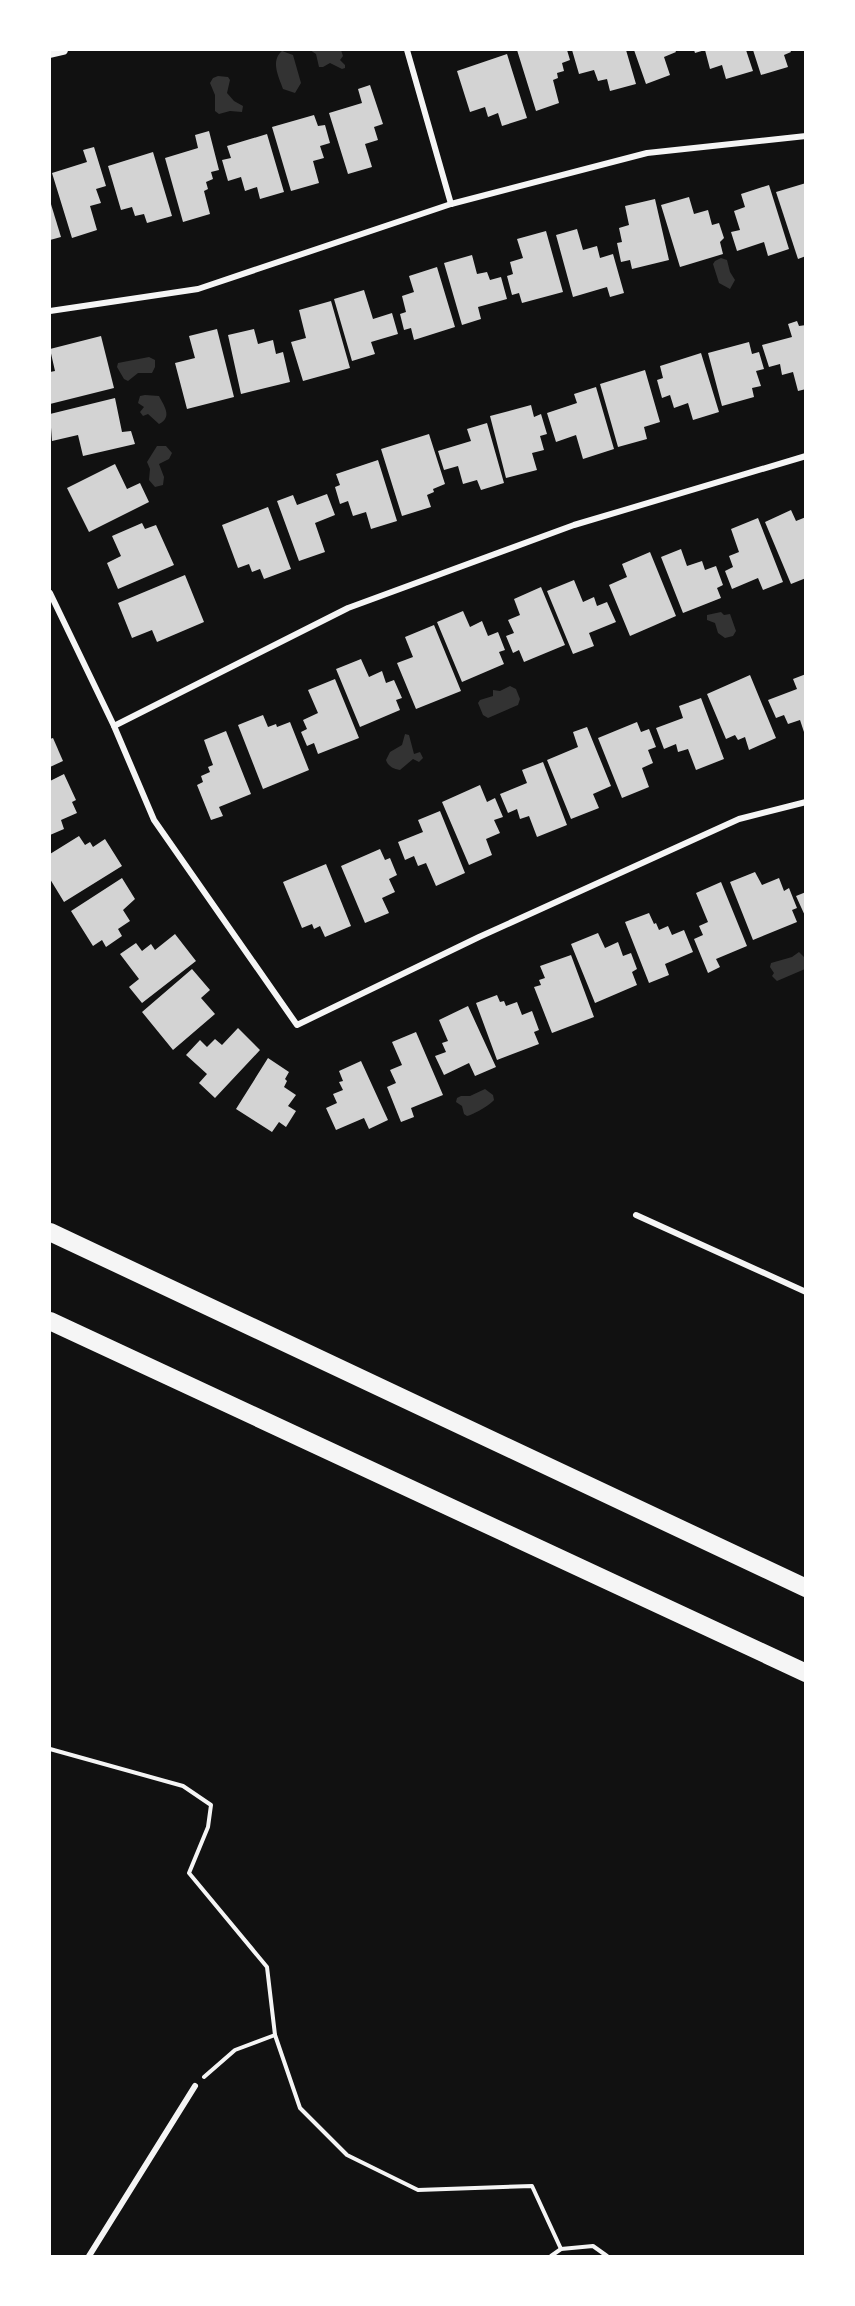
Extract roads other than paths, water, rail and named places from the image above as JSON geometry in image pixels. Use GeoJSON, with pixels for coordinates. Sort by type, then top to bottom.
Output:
{"type":"FeatureCollection","features":[{"type":"Feature","properties":{"kind":"highway"},"geometry":{"type":"LineString","coordinates":[[50,1232],[806,1588]]}},
{"type":"Feature","properties":{"kind":"highway"},"geometry":{"type":"LineString","coordinates":[[50,1321],[806,1673]]}},
{"type":"Feature","properties":{"kind":"street"},"geometry":{"type":"LineString","coordinates":[[50,53],[63,50]]}},
{"type":"Feature","properties":{"kind":"street"},"geometry":{"type":"LineString","coordinates":[[407,50],[451,204]]}},
{"type":"Feature","properties":{"kind":"street"},"geometry":{"type":"LineString","coordinates":[[50,311],[198,289],[451,204],[647,153],[806,136]]}},
{"type":"Feature","properties":{"kind":"street"},"geometry":{"type":"LineString","coordinates":[[114,726],[348,608],[574,525],[806,456]]}},
{"type":"Feature","properties":{"kind":"street"},"geometry":{"type":"LineString","coordinates":[[50,593],[114,726],[154,819],[297,1025],[479,937],[739,819],[806,802]]}},
{"type":"Feature","properties":{"kind":"street"},"geometry":{"type":"LineString","coordinates":[[636,1215],[806,1292]]}},
{"type":"Feature","properties":{"kind":"street"},"geometry":{"type":"LineString","coordinates":[[89,2256],[195,2086]]}}]}
